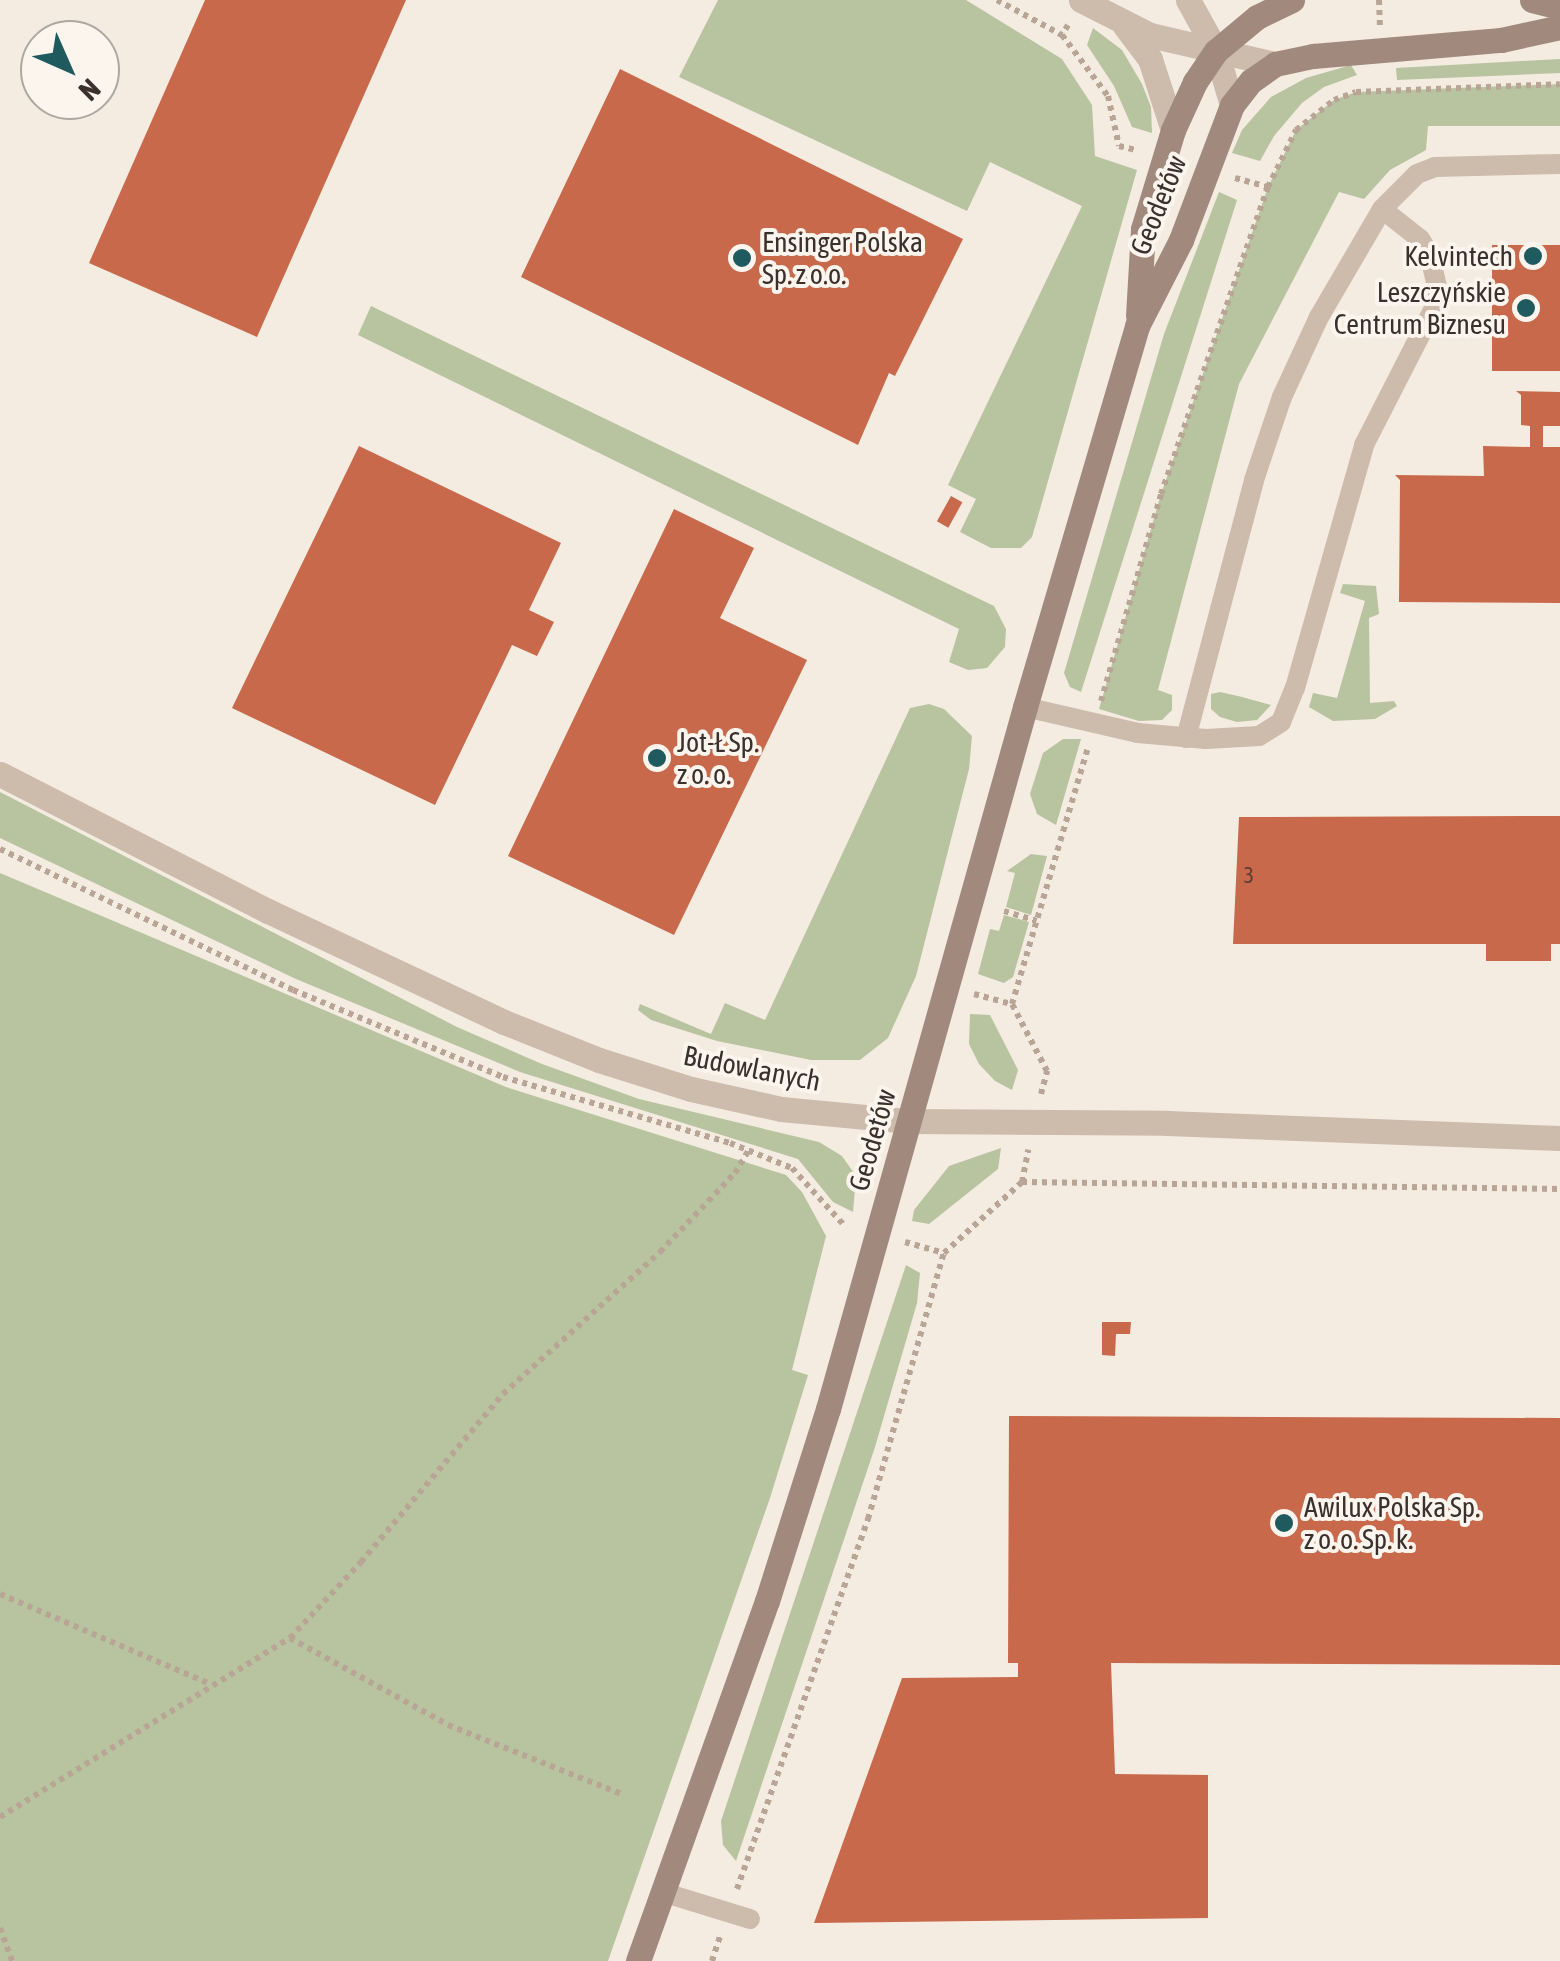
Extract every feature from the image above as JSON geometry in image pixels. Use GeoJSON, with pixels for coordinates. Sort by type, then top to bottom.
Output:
{"type":"FeatureCollection","features":[{"type":"Feature","properties":{"kind":"street"},"geometry":{"type":"LineString","coordinates":[[1188,0],[1216,51],[1232,105]]}},
{"type":"Feature","properties":{"kind":"street","name":"Geodetów"},"geometry":{"type":"LineString","coordinates":[[1137,326],[1144,229],[1174,130],[1195,82],[1216,51],[1257,17],[1292,0]]}},
{"type":"Feature","properties":{"kind":"street"},"geometry":{"type":"LineString","coordinates":[[1532,0],[1560,6]]}},
{"type":"Feature","properties":{"kind":"street"},"geometry":{"type":"LineString","coordinates":[[1076,9],[1150,35],[1275,64]]}},
{"type":"Feature","properties":{"kind":"street","name":"Geodetów"},"geometry":{"type":"LineString","coordinates":[[1122,22],[1150,59],[1174,130]]}},
{"type":"Feature","properties":{"kind":"street"},"geometry":{"type":"LineString","coordinates":[[1232,105],[1250,81],[1275,64],[1313,56],[1502,40],[1560,27]]}},
{"type":"Feature","properties":{"kind":"street","name":"Geodetów"},"geometry":{"type":"LineString","coordinates":[[638,1961],[766,1601],[823,1426],[1025,707],[1137,326],[1180,240],[1232,105]]}},
{"type":"Feature","properties":{"kind":"street","name":"Budowlanych"},"geometry":{"type":"LineString","coordinates":[[0,774],[268,912],[504,1022],[599,1060],[691,1089],[781,1109],[908,1121],[1167,1123],[1560,1138]]}},
{"type":"Feature","properties":{"kind":"lane"},"geometry":{"type":"LineString","coordinates":[[1186,738],[1249,497],[1282,397],[1319,317],[1382,209],[1402,186],[1435,167],[1560,164]]}},
{"type":"Feature","properties":{"kind":"lane"},"geometry":{"type":"LineString","coordinates":[[1025,707],[1186,738],[1259,736],[1281,722],[1290,706],[1364,445],[1434,308],[1438,291],[1430,255],[1420,239],[1382,209]]}},
{"type":"Feature","properties":{"kind":"lane"},"geometry":{"type":"LineString","coordinates":[[662,1892],[750,1918]]}},
{"type":"Feature","properties":{"kind":"path"},"geometry":{"type":"LineString","coordinates":[[997,0],[1062,35],[1108,96],[1119,146]]}},
{"type":"Feature","properties":{"kind":"path"},"geometry":{"type":"LineString","coordinates":[[1062,35],[1076,9]]}},
{"type":"Feature","properties":{"kind":"path"},"geometry":{"type":"LineString","coordinates":[[712,1961],[868,1519],[944,1253],[1022,1182],[1047,1072],[1012,1004],[1160,494],[1268,187],[1296,130],[1334,100],[1356,92],[1560,84]]}},
{"type":"Feature","properties":{"kind":"path"},"geometry":{"type":"LineString","coordinates":[[0,849],[294,990],[503,1077],[748,1150],[792,1168],[843,1224]]}},
{"type":"Feature","properties":{"kind":"path"},"geometry":{"type":"LineString","coordinates":[[1004,910],[1036,921]]}},
{"type":"Feature","properties":{"kind":"path"},"geometry":{"type":"LineString","coordinates":[[973,993],[1012,1004]]}},
{"type":"Feature","properties":{"kind":"path"},"geometry":{"type":"LineString","coordinates":[[0,1817],[210,1684],[248,1668],[290,1638],[361,1562],[502,1394],[660,1252],[734,1173],[748,1150]]}},
{"type":"Feature","properties":{"kind":"path"},"geometry":{"type":"LineString","coordinates":[[1022,1182],[1560,1190]]}},
{"type":"Feature","properties":{"kind":"path"},"geometry":{"type":"LineString","coordinates":[[904,1242],[944,1253]]}},
{"type":"Feature","properties":{"kind":"path"},"geometry":{"type":"LineString","coordinates":[[0,1594],[210,1684]]}},
{"type":"Feature","properties":{"kind":"path"},"geometry":{"type":"LineString","coordinates":[[290,1638],[448,1726],[624,1795]]}},
{"type":"Feature","properties":{"kind":"path"},"geometry":{"type":"LineString","coordinates":[[0,1928],[12,1961]]}},
{"type":"Feature","properties":{"kind":"green space"},"geometry":{"type":"Polygon","coordinates":[[[718,0],[966,0],[1062,59],[1092,105],[1095,156],[1137,170],[1032,537],[1021,548],[991,548],[960,532],[976,499],[948,485],[1082,206],[990,162],[967,211],[679,77],[718,0]]]}},
{"type":"Feature","properties":{"kind":"green space"},"geometry":{"type":"Polygon","coordinates":[[[1093,28],[1122,50],[1142,84],[1151,107],[1152,133],[1132,127],[1114,86],[1087,45],[1093,28]]]}},
{"type":"Feature","properties":{"kind":"green space"},"geometry":{"type":"Polygon","coordinates":[[[1560,59],[1560,73],[1397,80],[1396,68],[1560,59]]]}},
{"type":"Feature","properties":{"kind":"green space"},"geometry":{"type":"Polygon","coordinates":[[[1351,65],[1357,75],[1324,87],[1302,103],[1274,136],[1260,161],[1232,153],[1242,130],[1271,97],[1306,78],[1351,65]]]}},
{"type":"Feature","properties":{"kind":"green space"},"geometry":{"type":"Polygon","coordinates":[[[1560,84],[1560,126],[1428,126],[1426,150],[1390,170],[1364,199],[1339,192],[1239,384],[1158,690],[1172,695],[1172,710],[1162,720],[1139,721],[1099,709],[1161,494],[1268,187],[1296,130],[1334,100],[1356,92],[1560,84]]]}},
{"type":"Feature","properties":{"kind":"green space"},"geometry":{"type":"Polygon","coordinates":[[[1219,192],[1237,200],[1081,692],[1070,687],[1064,673],[1164,334],[1219,192]]]}},
{"type":"Feature","properties":{"kind":"green space"},"geometry":{"type":"Polygon","coordinates":[[[371,306],[994,606],[1006,629],[1005,647],[987,668],[968,670],[949,662],[959,629],[358,335],[371,306]]]}},
{"type":"Feature","properties":{"kind":"green space"},"geometry":{"type":"Polygon","coordinates":[[[1343,584],[1376,586],[1379,614],[1369,618],[1370,703],[1394,701],[1397,706],[1375,719],[1333,721],[1309,707],[1313,693],[1337,698],[1365,601],[1340,593],[1343,584]]]}},
{"type":"Feature","properties":{"kind":"green space"},"geometry":{"type":"Polygon","coordinates":[[[1220,692],[1271,705],[1257,720],[1237,722],[1220,717],[1211,709],[1211,694],[1220,692]]]}},
{"type":"Feature","properties":{"kind":"green space"},"geometry":{"type":"Polygon","coordinates":[[[929,704],[944,709],[972,736],[969,769],[916,976],[888,1038],[860,1060],[811,1060],[717,1041],[651,1020],[638,1010],[640,1004],[711,1034],[725,1003],[765,1020],[910,708],[929,704]]]}},
{"type":"Feature","properties":{"kind":"green space"},"geometry":{"type":"Polygon","coordinates":[[[1063,739],[1081,739],[1056,825],[1037,814],[1030,794],[1043,753],[1063,739]]]}},
{"type":"Feature","properties":{"kind":"green space"},"geometry":{"type":"Polygon","coordinates":[[[0,792],[457,1027],[542,1064],[639,1099],[819,1142],[842,1156],[856,1176],[853,1212],[833,1202],[798,1159],[520,1072],[296,979],[0,838],[0,792]]]}},
{"type":"Feature","properties":{"kind":"green space"},"geometry":{"type":"Polygon","coordinates":[[[1031,854],[1047,856],[1031,915],[1006,907],[1015,873],[1007,871],[1031,854]]]}},
{"type":"Feature","properties":{"kind":"green space"},"geometry":{"type":"Polygon","coordinates":[[[0,873],[506,1087],[786,1175],[802,1192],[826,1236],[792,1370],[808,1375],[770,1498],[608,1961],[0,1961],[0,873]]]}},
{"type":"Feature","properties":{"kind":"green space"},"geometry":{"type":"Polygon","coordinates":[[[1004,915],[1029,922],[1013,977],[1004,983],[978,974],[990,929],[999,931],[1004,915]]]}},
{"type":"Feature","properties":{"kind":"green space"},"geometry":{"type":"Polygon","coordinates":[[[970,1014],[990,1015],[1018,1070],[1012,1090],[995,1081],[979,1064],[969,1044],[970,1014]]]}},
{"type":"Feature","properties":{"kind":"green space"},"geometry":{"type":"Polygon","coordinates":[[[1001,1148],[998,1169],[929,1224],[912,1221],[914,1210],[949,1166],[1001,1148]]]}},
{"type":"Feature","properties":{"kind":"green space"},"geometry":{"type":"Polygon","coordinates":[[[906,1265],[920,1273],[917,1303],[875,1447],[736,1861],[723,1845],[721,1821],[906,1265]]]}},
{"type":"Feature","properties":{"kind":"building"},"geometry":{"type":"Polygon","coordinates":[[[205,0],[406,0],[257,337],[89,263],[205,0]]]}},
{"type":"Feature","properties":{"kind":"building","name":"Ensinger Polska Sp. z o.o."},"geometry":{"type":"Polygon","coordinates":[[[620,69],[963,239],[895,376],[889,373],[858,445],[521,277],[620,69]]]}},
{"type":"Feature","properties":{"kind":"building","name":"Leszczyńskie Centrum Biznesu"},"geometry":{"type":"Polygon","coordinates":[[[1492,245],[1560,245],[1560,371],[1492,371],[1492,245]]]}},
{"type":"Feature","properties":{"kind":"building"},"geometry":{"type":"Polygon","coordinates":[[[1516,391],[1560,392],[1560,426],[1543,426],[1543,447],[1560,447],[1560,603],[1399,602],[1400,480],[1395,475],[1484,476],[1483,446],[1530,447],[1530,426],[1521,425],[1521,395],[1516,391]]]}},
{"type":"Feature","properties":{"kind":"building"},"geometry":{"type":"Polygon","coordinates":[[[359,446],[561,543],[529,610],[554,622],[537,656],[512,645],[435,805],[232,708],[359,446]]]}},
{"type":"Feature","properties":{"kind":"building"},"geometry":{"type":"Polygon","coordinates":[[[951,496],[962,502],[948,528],[937,521],[951,496]]]}},
{"type":"Feature","properties":{"kind":"building","name":"Jot-Ł Sp. z o. o."},"geometry":{"type":"Polygon","coordinates":[[[674,509],[754,548],[720,618],[807,660],[674,935],[508,856],[674,509]]]}},
{"type":"Feature","properties":{"kind":"building"},"geometry":{"type":"Polygon","coordinates":[[[1560,816],[1560,944],[1551,944],[1551,961],[1486,961],[1486,944],[1233,944],[1239,817],[1560,816]]]}},
{"type":"Feature","properties":{"kind":"building"},"geometry":{"type":"Polygon","coordinates":[[[1102,1322],[1131,1322],[1130,1334],[1116,1334],[1115,1356],[1102,1355],[1102,1322]]]}},
{"type":"Feature","properties":{"kind":"building","name":"Awilux Polska Sp. z o. o. Sp. k."},"geometry":{"type":"Polygon","coordinates":[[[1009,1416],[1560,1418],[1560,1665],[1111,1663],[1115,1774],[1208,1775],[1208,1918],[814,1923],[902,1678],[1018,1677],[1018,1663],[1008,1663],[1009,1416]]]}},
{"type":"Feature","properties":{"kind":"place","name":"Kelvintech"},"geometry":{"type":"Point","coordinates":[1533,256]}},
{"type":"Feature","properties":{"kind":"place","name":"Ensinger Polska Sp. z o.o."},"geometry":{"type":"Point","coordinates":[742,258]}},
{"type":"Feature","properties":{"kind":"place","name":"Leszczyńskie Centrum Biznesu"},"geometry":{"type":"Point","coordinates":[1526,308]}},
{"type":"Feature","properties":{"kind":"place","name":"Jot-Ł Sp. z o. o."},"geometry":{"type":"Point","coordinates":[657,758]}},
{"type":"Feature","properties":{"kind":"place","name":"Awilux Polska Sp. z o. o. Sp. k."},"geometry":{"type":"Point","coordinates":[1284,1523]}}]}
